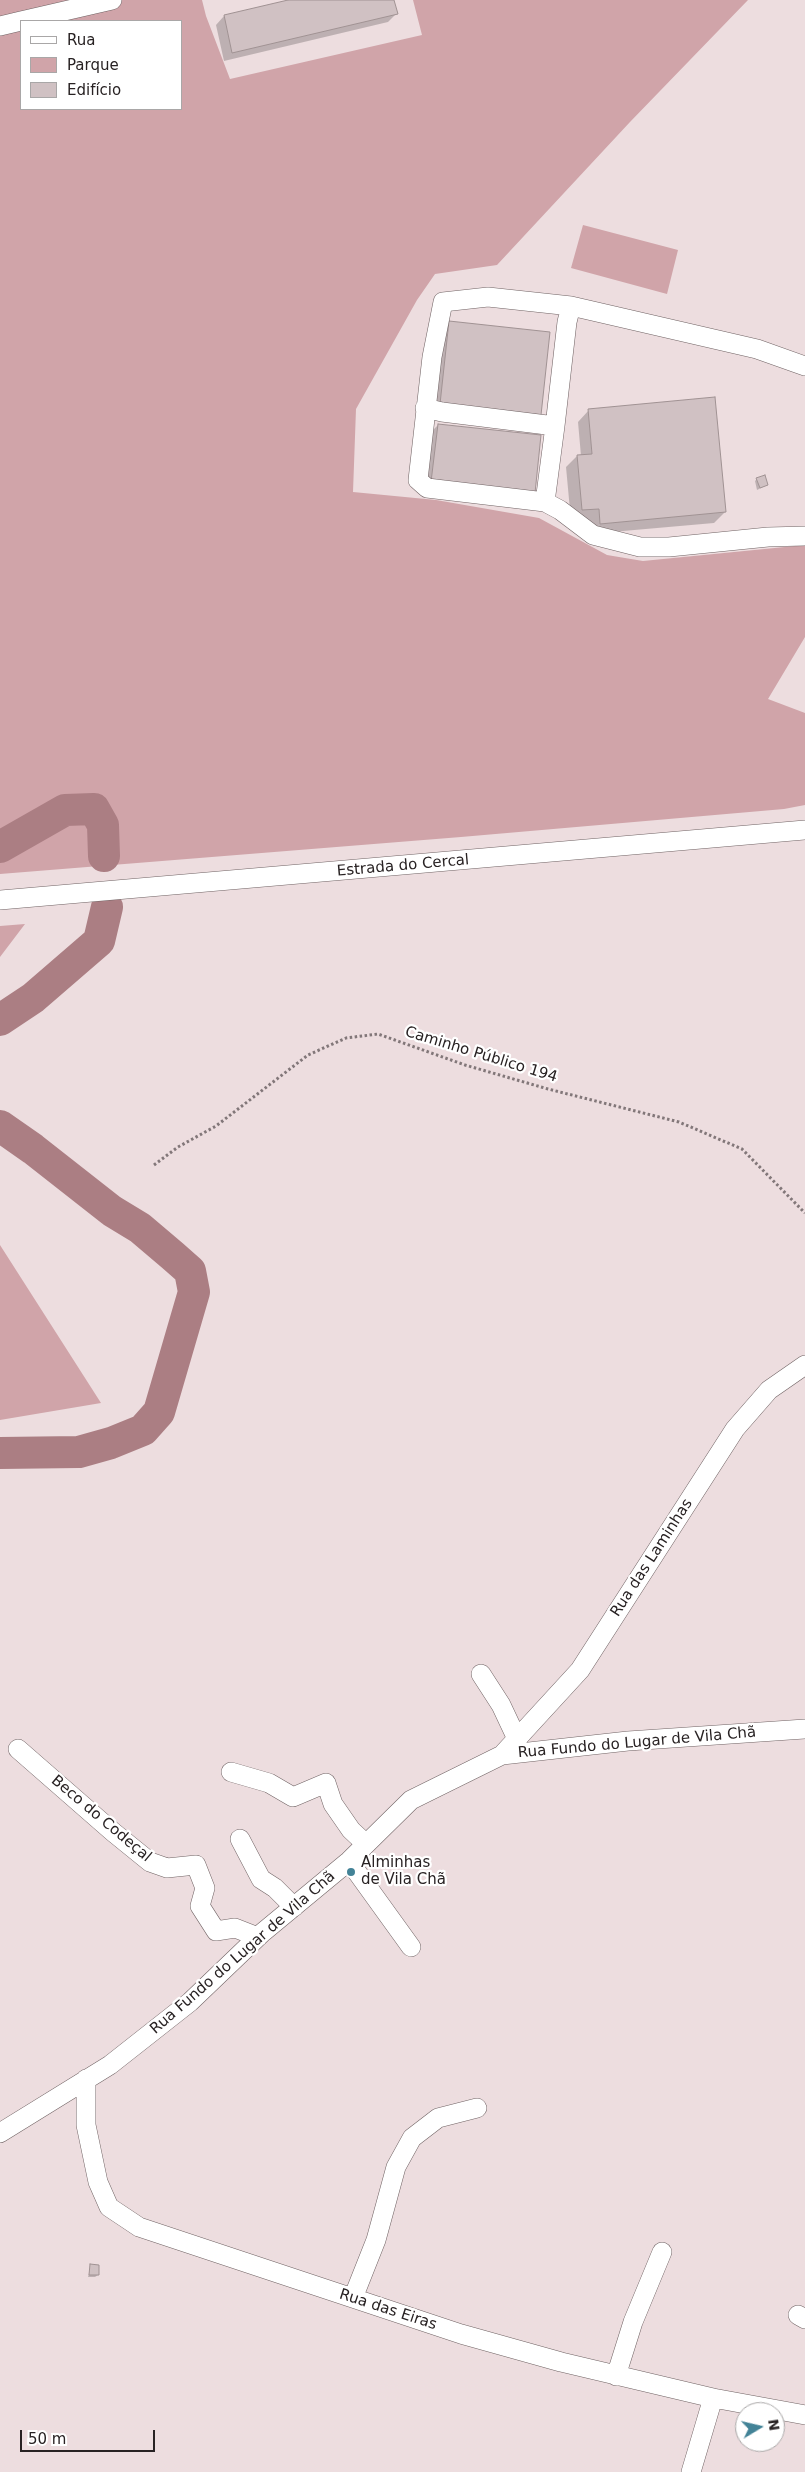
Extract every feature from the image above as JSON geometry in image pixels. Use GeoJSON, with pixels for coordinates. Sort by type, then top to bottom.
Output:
{"type":"FeatureCollection","features":[{"type":"Feature","properties":{"kind":"street"},"geometry":{"type":"LineString","coordinates":[[25,20],[112,0]]}},
{"type":"Feature","properties":{"kind":"street"},"geometry":{"type":"LineString","coordinates":[[0,26],[20,21]]}},
{"type":"Feature","properties":{"kind":"street"},"geometry":{"type":"LineString","coordinates":[[805,366],[757,349],[571,306],[488,296],[443,302],[425,408],[418,480],[427,488],[545,502],[560,510],[592,535],[640,547],[669,547],[768,537],[805,536]]}},
{"type":"Feature","properties":{"kind":"street"},"geometry":{"type":"LineString","coordinates":[[545,502],[567,322],[571,306]]}},
{"type":"Feature","properties":{"kind":"street"},"geometry":{"type":"LineString","coordinates":[[425,408],[442,412],[555,426]]}},
{"type":"Feature","properties":{"kind":"street","name":"Estrada do Cercal"},"geometry":{"type":"LineString","coordinates":[[0,900],[805,830]]}},
{"type":"Feature","properties":{"kind":"street","name":"Rua das Laminhas"},"geometry":{"type":"LineString","coordinates":[[502,1755],[580,1670],[735,1430],[769,1390],[805,1365]]}},
{"type":"Feature","properties":{"kind":"street"},"geometry":{"type":"LineString","coordinates":[[481,1674],[501,1705],[517,1739]]}},
{"type":"Feature","properties":{"kind":"street","name":"Rua Fundo do Lugar de Vila Chã"},"geometry":{"type":"LineString","coordinates":[[0,2133],[110,2065],[190,2002],[258,1937],[349,1861],[411,1800],[502,1755],[628,1741],[805,1729]]}},
{"type":"Feature","properties":{"kind":"street","name":"Beco do Codeçal"},"geometry":{"type":"LineString","coordinates":[[18,1749],[150,1862],[167,1868],[196,1865],[205,1888],[200,1906],[216,1931],[235,1928],[258,1937]]}},
{"type":"Feature","properties":{"kind":"street"},"geometry":{"type":"LineString","coordinates":[[231,1772],[269,1782],[293,1797],[326,1782],[333,1804],[351,1830],[366,1844]]}},
{"type":"Feature","properties":{"kind":"street"},"geometry":{"type":"LineString","coordinates":[[240,1839],[261,1879],[275,1888],[294,1907]]}},
{"type":"Feature","properties":{"kind":"street"},"geometry":{"type":"LineString","coordinates":[[349,1861],[411,1947]]}},
{"type":"Feature","properties":{"kind":"street","name":"Rua das Eiras"},"geometry":{"type":"LineString","coordinates":[[86,2079],[86,2125],[98,2182],[109,2208],[139,2227],[461,2334],[616,2376],[713,2398],[805,2415]]}},
{"type":"Feature","properties":{"kind":"street"},"geometry":{"type":"LineString","coordinates":[[353,2298],[376,2240],[396,2167],[412,2138],[438,2118],[477,2108]]}},
{"type":"Feature","properties":{"kind":"street"},"geometry":{"type":"LineString","coordinates":[[616,2376],[633,2322],[662,2252]]}},
{"type":"Feature","properties":{"kind":"street"},"geometry":{"type":"LineString","coordinates":[[691,2472],[713,2398]]}},
{"type":"Feature","properties":{"kind":"path","name":"Caminho Público 194"},"geometry":{"type":"LineString","coordinates":[[154,1165],[178,1146],[216,1126],[308,1055],[346,1038],[378,1034],[474,1067],[679,1122],[742,1149],[805,1213]]}},
{"type":"Feature","properties":{"kind":"green space"},"geometry":{"type":"Polygon","coordinates":[[[0,0],[202,0],[206,16],[230,79],[422,35],[413,0],[748,0],[630,122],[497,265],[435,274],[417,300],[356,409],[353,492],[436,500],[539,518],[607,555],[643,561],[805,545],[805,637],[768,699],[805,713],[805,805],[784,809],[0,874],[0,0]]]}},
{"type":"Feature","properties":{"kind":"green space"},"geometry":{"type":"Polygon","coordinates":[[[583,225],[678,250],[667,294],[571,268],[583,225]]]}},
{"type":"Feature","properties":{"kind":"green space"},"geometry":{"type":"Polygon","coordinates":[[[25,924],[0,957],[0,926],[25,924]]]}},
{"type":"Feature","properties":{"kind":"green space"},"geometry":{"type":"Polygon","coordinates":[[[0,1245],[101,1403],[0,1420],[0,1245]]]}},
{"type":"Feature","properties":{"kind":"building"},"geometry":{"type":"Polygon","coordinates":[[[288,0],[394,0],[398,14],[232,53],[224,15],[288,0]]]}},
{"type":"Feature","properties":{"kind":"building"},"geometry":{"type":"Polygon","coordinates":[[[449,321],[550,332],[541,415],[440,404],[449,321]]]}},
{"type":"Feature","properties":{"kind":"building"},"geometry":{"type":"Polygon","coordinates":[[[715,397],[726,512],[600,524],[599,509],[582,510],[577,455],[592,454],[588,409],[715,397]]]}},
{"type":"Feature","properties":{"kind":"building"},"geometry":{"type":"Polygon","coordinates":[[[438,424],[541,435],[535,493],[431,482],[438,424]]]}},
{"type":"Feature","properties":{"kind":"building"},"geometry":{"type":"Polygon","coordinates":[[[765,475],[768,485],[760,488],[756,478],[765,475]]]}},
{"type":"Feature","properties":{"kind":"building"},"geometry":{"type":"Polygon","coordinates":[[[90,2264],[99,2265],[99,2275],[89,2275],[90,2264]]]}},
{"type":"Feature","properties":{"kind":"waterway"},"geometry":{"type":"LineString","coordinates":[[0,847],[65,810],[94,809],[103,825],[104,856]]}},
{"type":"Feature","properties":{"kind":"waterway"},"geometry":{"type":"LineString","coordinates":[[0,1020],[33,998],[99,941],[107,907]]}},
{"type":"Feature","properties":{"kind":"waterway"},"geometry":{"type":"LineString","coordinates":[[0,1126],[33,1149],[112,1211],[140,1228],[173,1256],[190,1271],[194,1292],[159,1412],[143,1430],[111,1443],[79,1452],[0,1453]]}},
{"type":"Feature","properties":{"kind":"place","name":"Alminhas de Vila Chã"},"geometry":{"type":"Point","coordinates":[351,1872]}}]}
